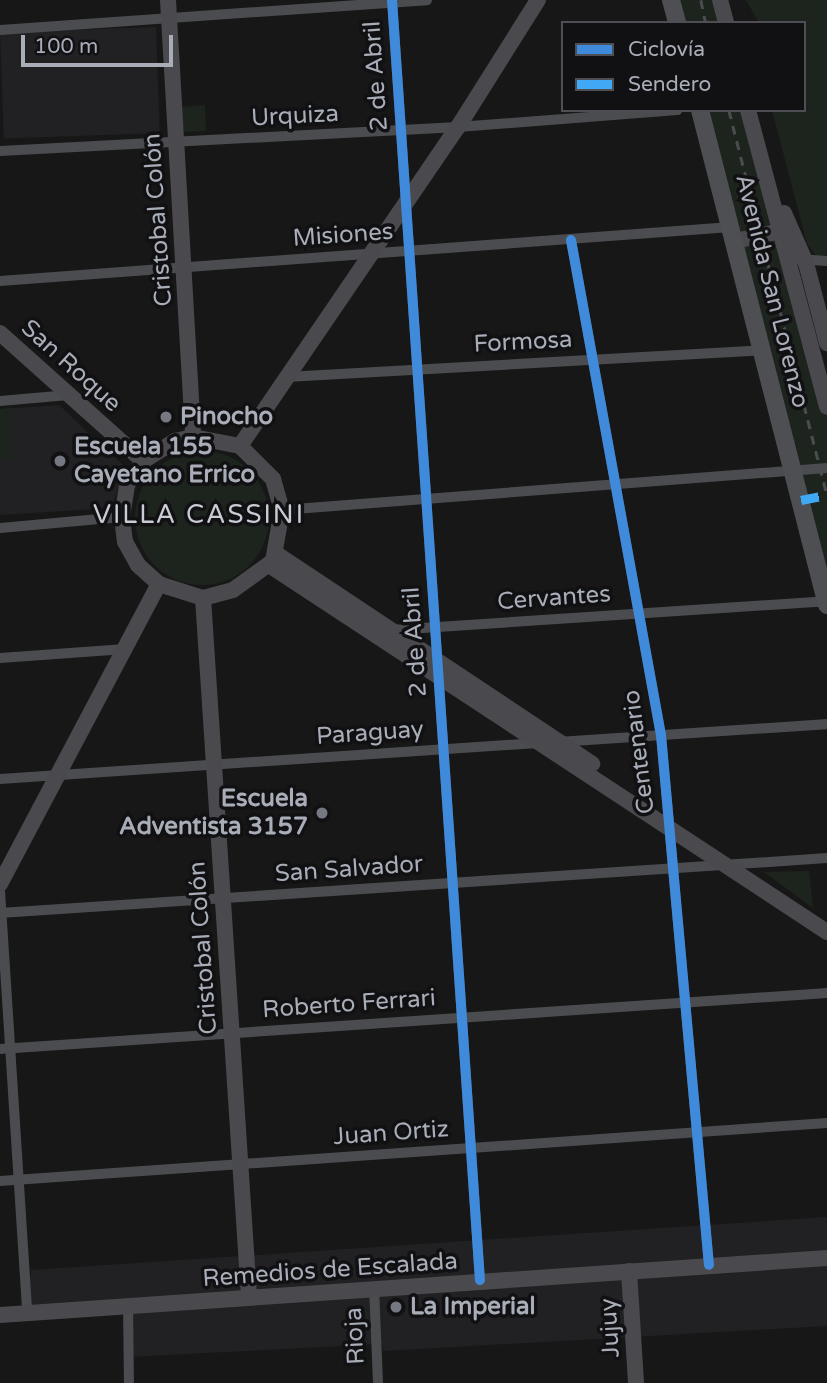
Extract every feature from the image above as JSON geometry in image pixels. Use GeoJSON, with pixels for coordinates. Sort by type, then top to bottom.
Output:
{"type":"FeatureCollection","features":[{"type":"Feature","properties":{"kind":"main road"},"geometry":{"type":"LineString","coordinates":[[671,0],[676,21]]}},
{"type":"Feature","properties":{"kind":"main road","name":"Avenida San Lorenzo"},"geometry":{"type":"LineString","coordinates":[[701,112],[826,603]]}},
{"type":"Feature","properties":{"kind":"street","name":"Cristobal Colón"},"geometry":{"type":"LineString","coordinates":[[167,0],[185,267],[193,438]]}},
{"type":"Feature","properties":{"kind":"street"},"geometry":{"type":"LineString","coordinates":[[0,30],[427,0]]}},
{"type":"Feature","properties":{"kind":"street"},"geometry":{"type":"LineString","coordinates":[[240,446],[458,127],[538,0]]}},
{"type":"Feature","properties":{"kind":"street"},"geometry":{"type":"LineString","coordinates":[[720,0],[725,21]]}},
{"type":"Feature","properties":{"kind":"street"},"geometry":{"type":"LineString","coordinates":[[728,0],[733,21]]}},
{"type":"Feature","properties":{"kind":"street","name":"2 de Abril"},"geometry":{"type":"LineString","coordinates":[[392,1],[480,1280]]}},
{"type":"Feature","properties":{"kind":"street","name":"Urquiza"},"geometry":{"type":"LineString","coordinates":[[0,151],[176,144],[651,112]]}},
{"type":"Feature","properties":{"kind":"street"},"geometry":{"type":"LineString","coordinates":[[749,112],[822,339],[827,407]]}},
{"type":"Feature","properties":{"kind":"street"},"geometry":{"type":"LineString","coordinates":[[757,112],[786,230]]}},
{"type":"Feature","properties":{"kind":"street"},"geometry":{"type":"LineString","coordinates":[[733,234],[786,230]]}},
{"type":"Feature","properties":{"kind":"street","name":"Misiones"},"geometry":{"type":"LineString","coordinates":[[0,281],[571,240],[733,234]]}},
{"type":"Feature","properties":{"kind":"street","name":"Centenario"},"geometry":{"type":"LineString","coordinates":[[571,240],[619,486],[661,735],[709,1265]]}},
{"type":"Feature","properties":{"kind":"street"},"geometry":{"type":"LineString","coordinates":[[796,259],[827,261]]}},
{"type":"Feature","properties":{"kind":"street","name":"San Roque"},"geometry":{"type":"LineString","coordinates":[[0,333],[143,461]]}},
{"type":"Feature","properties":{"kind":"street","name":"Formosa"},"geometry":{"type":"LineString","coordinates":[[286,377],[763,350]]}},
{"type":"Feature","properties":{"kind":"street"},"geometry":{"type":"LineString","coordinates":[[0,401],[69,395]]}},
{"type":"Feature","properties":{"kind":"street"},"geometry":{"type":"LineString","coordinates":[[193,438],[240,446],[273,480],[282,510],[272,559],[233,590],[203,598],[159,584],[138,565],[125,542],[122,517],[127,485],[143,461],[166,445],[193,438]]}},
{"type":"Feature","properties":{"kind":"street"},"geometry":{"type":"LineString","coordinates":[[282,510],[792,473],[827,468]]}},
{"type":"Feature","properties":{"kind":"street"},"geometry":{"type":"LineString","coordinates":[[0,528],[122,517]]}},
{"type":"Feature","properties":{"kind":"street"},"geometry":{"type":"LineString","coordinates":[[272,559],[388,630],[539,743],[668,822],[827,932]]}},
{"type":"Feature","properties":{"kind":"street"},"geometry":{"type":"LineString","coordinates":[[272,559],[370,631],[558,742],[668,822]]}},
{"type":"Feature","properties":{"kind":"street"},"geometry":{"type":"LineString","coordinates":[[0,884],[159,584]]}},
{"type":"Feature","properties":{"kind":"street","name":"Cristobal Colón"},"geometry":{"type":"LineString","coordinates":[[203,598],[249,1296]]}},
{"type":"Feature","properties":{"kind":"street","name":"Cervantes"},"geometry":{"type":"LineString","coordinates":[[370,631],[826,603]]}},
{"type":"Feature","properties":{"kind":"street"},"geometry":{"type":"LineString","coordinates":[[0,658],[126,649]]}},
{"type":"Feature","properties":{"kind":"street","name":"Paraguay"},"geometry":{"type":"LineString","coordinates":[[0,779],[827,723]]}},
{"type":"Feature","properties":{"kind":"street","name":"San Salvador"},"geometry":{"type":"LineString","coordinates":[[1,913],[827,858]]}},
{"type":"Feature","properties":{"kind":"street"},"geometry":{"type":"LineString","coordinates":[[733,865],[827,920]]}},
{"type":"Feature","properties":{"kind":"street"},"geometry":{"type":"LineString","coordinates":[[0,891],[5,1049],[27,1313]]}},
{"type":"Feature","properties":{"kind":"street","name":"Roberto Ferrari"},"geometry":{"type":"LineString","coordinates":[[5,1049],[827,993]]}},
{"type":"Feature","properties":{"kind":"street","name":"Juan Ortiz"},"geometry":{"type":"LineString","coordinates":[[0,1181],[827,1123]]}},
{"type":"Feature","properties":{"kind":"street","name":"Remedios de Escalada"},"geometry":{"type":"LineString","coordinates":[[0,1315],[374,1287],[827,1258]]}},
{"type":"Feature","properties":{"kind":"street","name":"Jujuy"},"geometry":{"type":"LineString","coordinates":[[629,1271],[636,1383]]}},
{"type":"Feature","properties":{"kind":"street","name":"Rioja"},"geometry":{"type":"LineString","coordinates":[[374,1287],[378,1383]]}},
{"type":"Feature","properties":{"kind":"street"},"geometry":{"type":"LineString","coordinates":[[128,1305],[129,1383]]}},
{"type":"Feature","properties":{"kind":"shaded area"},"geometry":{"type":"Polygon","coordinates":[[[671,0],[720,0],[725,21],[676,21],[671,0]]]}},
{"type":"Feature","properties":{"kind":"shaded area"},"geometry":{"type":"Polygon","coordinates":[[[746,0],[827,0],[827,259],[817,257],[807,244],[773,112],[806,112],[806,21],[758,21],[746,0]]]}},
{"type":"Feature","properties":{"kind":"shaded area"},"geometry":{"type":"Polygon","coordinates":[[[156,27],[160,133],[4,138],[0,32],[156,27]]]}},
{"type":"Feature","properties":{"kind":"shaded area"},"geometry":{"type":"Polygon","coordinates":[[[205,105],[206,131],[184,132],[180,107],[205,105]]]}},
{"type":"Feature","properties":{"kind":"shaded area"},"geometry":{"type":"Polygon","coordinates":[[[701,112],[749,112],[827,407],[827,605],[701,112]]]}},
{"type":"Feature","properties":{"kind":"shaded area","name":"Escuela 155 Cayetano Errico"},"geometry":{"type":"Polygon","coordinates":[[[59,405],[125,467],[112,508],[0,515],[0,409],[59,405]]]}},
{"type":"Feature","properties":{"kind":"shaded area"},"geometry":{"type":"Polygon","coordinates":[[[10,408],[13,458],[0,459],[0,409],[10,408]]]}},
{"type":"Feature","properties":{"kind":"shaded area"},"geometry":{"type":"Polygon","coordinates":[[[202,451],[228,456],[249,471],[264,492],[269,518],[264,544],[249,565],[228,580],[202,585],[176,580],[155,565],[140,544],[135,518],[140,492],[155,471],[176,456],[202,451]]]}},
{"type":"Feature","properties":{"kind":"shaded area"},"geometry":{"type":"Polygon","coordinates":[[[809,871],[813,908],[764,872],[809,871]]]}},
{"type":"Feature","properties":{"kind":"shaded area"},"geometry":{"type":"Polygon","coordinates":[[[827,1217],[827,1326],[383,1351],[382,1344],[129,1357],[128,1305],[27,1313],[31,1270],[827,1217]]]}},
{"type":"Feature","properties":{"kind":"railway"},"geometry":{"type":"LineString","coordinates":[[701,0],[706,21]]}},
{"type":"Feature","properties":{"kind":"railway"},"geometry":{"type":"LineString","coordinates":[[730,112],[827,495]]}},
{"type":"Feature","properties":{"kind":"marked path"},"geometry":{"type":"LineString","coordinates":[[801,500],[827,495]]}},
{"type":"Feature","properties":{"kind":"cycle path"},"geometry":{"type":"LineString","coordinates":[[392,0],[480,1280]]}},
{"type":"Feature","properties":{"kind":"cycle path"},"geometry":{"type":"LineString","coordinates":[[571,240],[661,735],[709,1265]]}},
{"type":"Feature","properties":{"kind":"place","name":"Pinocho"},"geometry":{"type":"Point","coordinates":[166,417]}},
{"type":"Feature","properties":{"kind":"place","name":"Escuela 155 Cayetano Errico"},"geometry":{"type":"Point","coordinates":[60,461]}},
{"type":"Feature","properties":{"kind":"place","name":"Escuela Adventista 3157"},"geometry":{"type":"Point","coordinates":[322,813]}},
{"type":"Feature","properties":{"kind":"place","name":"La Imperial"},"geometry":{"type":"Point","coordinates":[396,1307]}},
{"type":"Feature","properties":{"kind":"district","name":"VILLA CASSINI"},"geometry":{"type":"Point","coordinates":[199,515]}}]}
